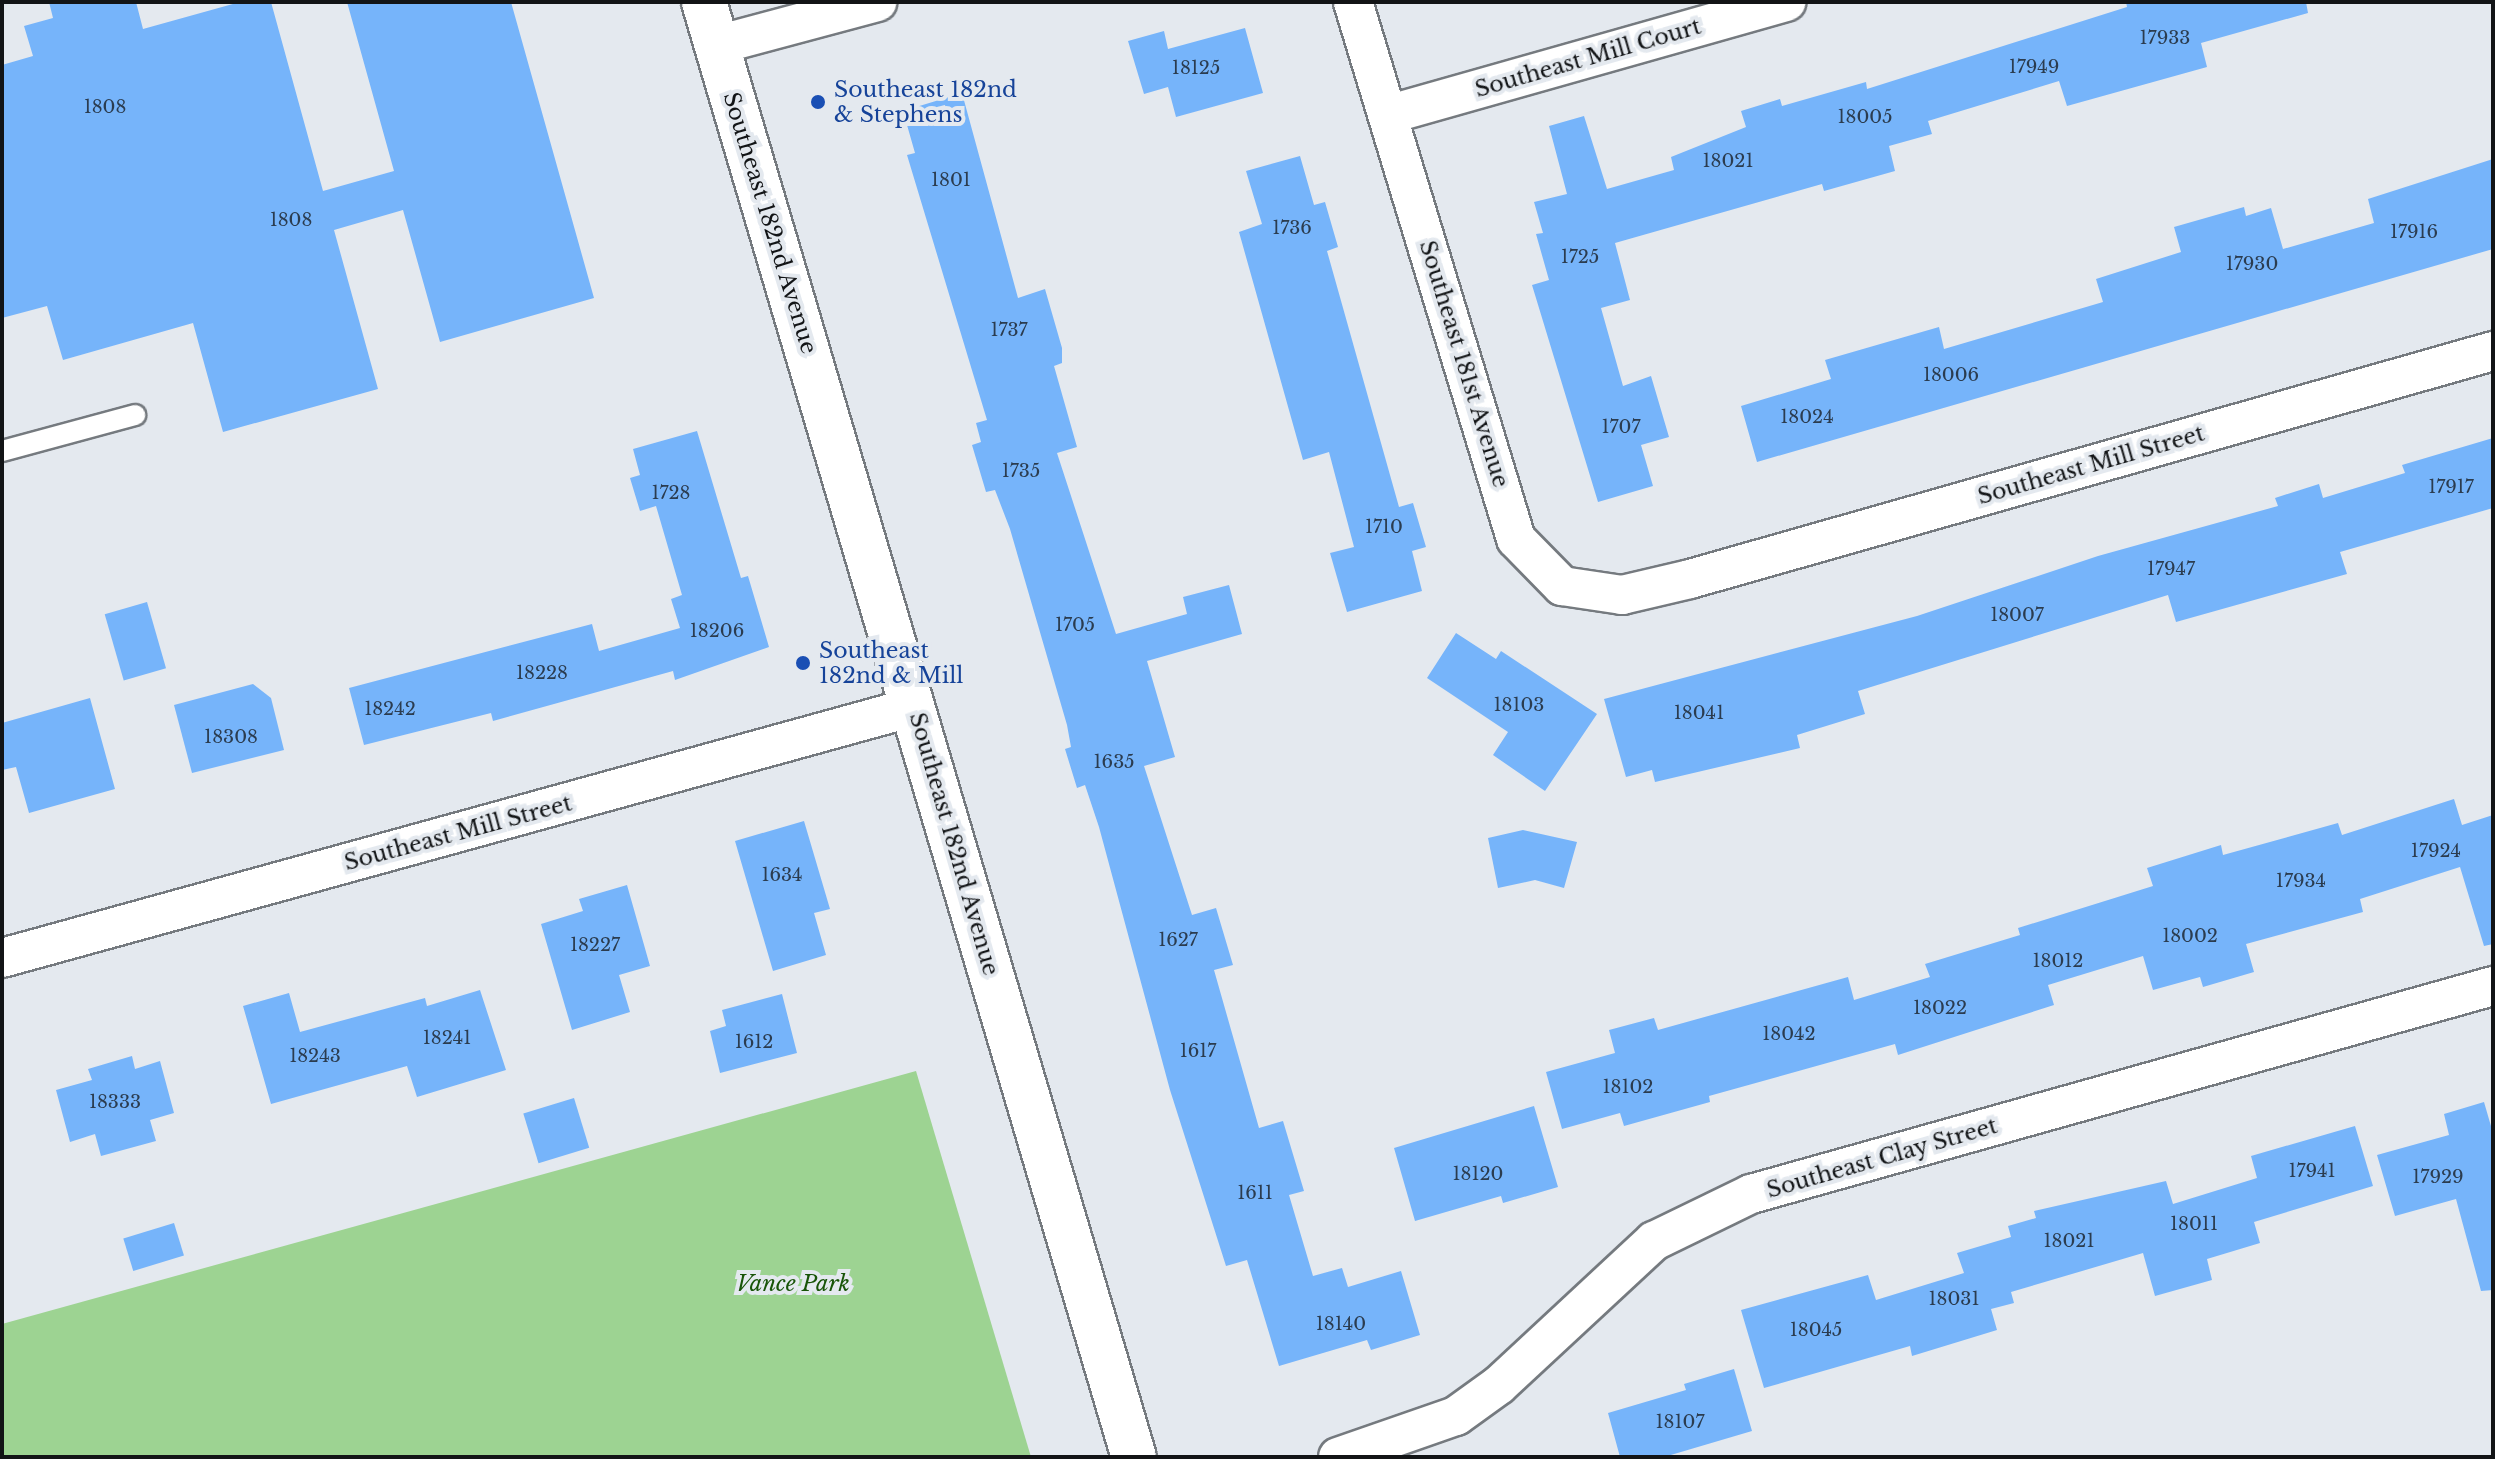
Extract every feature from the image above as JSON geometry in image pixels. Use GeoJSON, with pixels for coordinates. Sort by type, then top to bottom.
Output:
{"type":"FeatureCollection","features":[{"type":"Feature","properties":{"kind":"main road","name":"Southeast 182nd Avenue"},"geometry":{"type":"LineString","coordinates":[[704,2],[1134,1457]]}},
{"type":"Feature","properties":{"kind":"street"},"geometry":{"type":"LineString","coordinates":[[717,45],[877,2]]}},
{"type":"Feature","properties":{"kind":"street","name":"Southeast 181st Avenue"},"geometry":{"type":"LineString","coordinates":[[1353,2],[1390,114],[1516,539],[1562,586],[1622,595],[1690,579]]}},
{"type":"Feature","properties":{"kind":"street","name":"Southeast Mill Court"},"geometry":{"type":"LineString","coordinates":[[1390,114],[1787,2]]}},
{"type":"Feature","properties":{"kind":"street","name":"Southeast Mill Street"},"geometry":{"type":"LineString","coordinates":[[1690,579],[2493,351]]}},
{"type":"Feature","properties":{"kind":"street","name":"Southeast Mill Street"},"geometry":{"type":"LineString","coordinates":[[2,958],[913,707]]}},
{"type":"Feature","properties":{"kind":"street","name":"Southeast Clay Street"},"geometry":{"type":"LineString","coordinates":[[1338,1457],[1456,1416],[1499,1385],[1654,1241],[1751,1194],[2493,986]]}},
{"type":"Feature","properties":{"kind":"lane"},"geometry":{"type":"LineString","coordinates":[[2,451],[135,415]]}},
{"type":"Feature","properties":{"kind":"green space","name":"Vance Park"},"geometry":{"type":"Polygon","coordinates":[[[916,1071],[1031,1457],[2,1457],[2,1324],[916,1071]]]}},
{"type":"Feature","properties":{"kind":"building"},"geometry":{"type":"Polygon","coordinates":[[[49,2],[136,2],[143,29],[240,2],[271,2],[323,191],[394,171],[347,2],[511,2],[594,298],[440,342],[403,210],[334,230],[378,389],[223,432],[193,323],[63,360],[47,306],[2,318],[2,65],[33,56],[24,26],[53,18],[49,2]]]}},
{"type":"Feature","properties":{"kind":"building"},"geometry":{"type":"Polygon","coordinates":[[[2126,2],[2306,2],[2308,13],[2201,43],[2207,67],[2067,106],[2059,81],[1928,121],[1932,134],[1889,146],[1895,171],[1824,191],[1822,184],[1615,243],[1630,300],[1601,308],[1623,386],[1651,376],[1669,437],[1641,445],[1653,486],[1598,502],[1532,285],[1549,280],[1536,234],[1543,233],[1534,202],[1567,194],[1549,126],[1584,116],[1607,189],[1674,170],[1671,157],[1746,127],[1741,111],[1780,99],[1782,106],[1866,82],[1867,89],[2127,7],[2126,2]]]}},
{"type":"Feature","properties":{"kind":"building"},"geometry":{"type":"Polygon","coordinates":[[[1245,28],[1263,93],[1176,117],[1168,87],[1144,94],[1128,41],[1164,31],[1168,49],[1245,28]]]}},
{"type":"Feature","properties":{"kind":"building"},"geometry":{"type":"Polygon","coordinates":[[[962,93],[1018,298],[1045,289],[1062,348],[1062,363],[1054,366],[1077,447],[1057,453],[1116,634],[1187,614],[1183,597],[1229,585],[1242,634],[1147,661],[1175,757],[1144,766],[1192,915],[1216,908],[1233,965],[1214,970],[1259,1128],[1283,1121],[1304,1191],[1289,1195],[1313,1276],[1342,1268],[1348,1287],[1401,1271],[1420,1335],[1371,1350],[1367,1340],[1279,1366],[1247,1260],[1226,1266],[1170,1090],[1099,827],[1085,785],[1077,788],[1065,749],[1071,747],[1067,725],[1010,529],[995,490],[986,492],[972,445],[981,442],[976,423],[987,420],[907,155],[915,153],[903,111],[962,93]]]}},
{"type":"Feature","properties":{"kind":"building"},"geometry":{"type":"Polygon","coordinates":[[[1300,156],[1314,205],[1325,202],[1338,247],[1327,251],[1399,507],[1413,503],[1426,547],[1412,551],[1422,591],[1347,612],[1330,553],[1354,547],[1329,452],[1303,460],[1239,232],[1262,224],[1246,171],[1300,156]]]}},
{"type":"Feature","properties":{"kind":"building"},"geometry":{"type":"Polygon","coordinates":[[[2493,159],[2493,249],[1757,462],[1741,406],[1831,379],[1825,360],[1939,327],[1944,349],[2103,302],[2096,279],[2181,252],[2174,227],[2244,207],[2246,216],[2271,208],[2283,249],[2374,223],[2368,199],[2493,159]]]}},
{"type":"Feature","properties":{"kind":"building"},"geometry":{"type":"Polygon","coordinates":[[[697,431],[741,578],[748,576],[769,647],[675,680],[673,671],[493,721],[491,713],[364,745],[349,688],[592,624],[599,651],[680,628],[671,599],[682,595],[656,506],[640,511],[630,478],[640,475],[633,449],[697,431]]]}},
{"type":"Feature","properties":{"kind":"building"},"geometry":{"type":"Polygon","coordinates":[[[2493,438],[2493,508],[2340,552],[2347,574],[2176,622],[2168,595],[1858,691],[1865,714],[1797,735],[1800,748],[1655,782],[1652,770],[1626,777],[1604,699],[1917,616],[2098,556],[2278,506],[2275,498],[2319,484],[2323,498],[2405,473],[2402,465],[2493,438]]]}},
{"type":"Feature","properties":{"kind":"building"},"geometry":{"type":"Polygon","coordinates":[[[147,602],[166,668],[124,680],[105,614],[147,602]]]}},
{"type":"Feature","properties":{"kind":"building"},"geometry":{"type":"Polygon","coordinates":[[[1456,633],[1496,659],[1501,651],[1597,714],[1545,791],[1493,755],[1508,732],[1427,678],[1456,633]]]}},
{"type":"Feature","properties":{"kind":"building"},"geometry":{"type":"Polygon","coordinates":[[[253,684],[271,698],[284,750],[192,773],[174,705],[253,684]]]}},
{"type":"Feature","properties":{"kind":"building"},"geometry":{"type":"Polygon","coordinates":[[[90,698],[115,789],[29,813],[16,767],[2,770],[2,723],[90,698]]]}},
{"type":"Feature","properties":{"kind":"building"},"geometry":{"type":"Polygon","coordinates":[[[2454,799],[2462,825],[2493,815],[2493,944],[2484,946],[2460,867],[2360,899],[2363,912],[2246,944],[2254,972],[2203,987],[2200,977],[2153,990],[2143,956],[2048,985],[2054,1005],[1898,1055],[1895,1044],[1709,1096],[1710,1102],[1624,1126],[1620,1113],[1562,1129],[1546,1072],[1615,1053],[1609,1030],[1654,1018],[1658,1030],[1848,977],[1854,1000],[1930,977],[1925,964],[2020,935],[2018,928],[2153,886],[2147,868],[2221,845],[2223,855],[2338,823],[2342,835],[2454,799]]]}},
{"type":"Feature","properties":{"kind":"building"},"geometry":{"type":"Polygon","coordinates":[[[804,821],[830,909],[814,913],[826,955],[773,971],[735,841],[804,821]]]}},
{"type":"Feature","properties":{"kind":"building"},"geometry":{"type":"Polygon","coordinates":[[[1523,830],[1577,842],[1564,888],[1535,880],[1498,888],[1488,838],[1523,830]]]}},
{"type":"Feature","properties":{"kind":"building"},"geometry":{"type":"Polygon","coordinates":[[[627,885],[650,966],[619,975],[630,1012],[572,1030],[541,924],[583,911],[579,899],[627,885]]]}},
{"type":"Feature","properties":{"kind":"building"},"geometry":{"type":"Polygon","coordinates":[[[480,990],[506,1070],[417,1097],[407,1066],[271,1104],[243,1006],[289,993],[300,1032],[425,998],[427,1006],[480,990]]]}},
{"type":"Feature","properties":{"kind":"building"},"geometry":{"type":"Polygon","coordinates":[[[782,994],[797,1053],[720,1073],[710,1031],[726,1026],[722,1010],[782,994]]]}},
{"type":"Feature","properties":{"kind":"building"},"geometry":{"type":"Polygon","coordinates":[[[132,1056],[135,1069],[160,1061],[174,1113],[150,1120],[156,1141],[101,1156],[95,1134],[70,1142],[56,1090],[92,1080],[88,1069],[132,1056]]]}},
{"type":"Feature","properties":{"kind":"building"},"geometry":{"type":"Polygon","coordinates":[[[574,1098],[589,1148],[539,1163],[523,1113],[574,1098]]]}},
{"type":"Feature","properties":{"kind":"building"},"geometry":{"type":"Polygon","coordinates":[[[2484,1102],[2493,1133],[2493,1290],[2481,1291],[2456,1199],[2395,1216],[2377,1155],[2449,1135],[2444,1114],[2484,1102]]]}},
{"type":"Feature","properties":{"kind":"building"},"geometry":{"type":"Polygon","coordinates":[[[1534,1106],[1558,1187],[1503,1203],[1501,1196],[1415,1221],[1394,1148],[1534,1106]]]}},
{"type":"Feature","properties":{"kind":"building"},"geometry":{"type":"Polygon","coordinates":[[[2355,1126],[2373,1186],[2254,1222],[2260,1243],[2207,1259],[2212,1280],[2155,1296],[2143,1253],[2011,1292],[2014,1303],[1991,1309],[1997,1330],[1912,1356],[1910,1346],[1764,1388],[1741,1310],[1868,1275],[1876,1300],[1964,1273],[1957,1253],[2011,1237],[2008,1226],[2036,1218],[2034,1211],[2166,1181],[2173,1204],[2257,1178],[2251,1156],[2355,1126]]]}},
{"type":"Feature","properties":{"kind":"building"},"geometry":{"type":"Polygon","coordinates":[[[174,1223],[184,1256],[133,1271],[123,1238],[174,1223]]]}},
{"type":"Feature","properties":{"kind":"building"},"geometry":{"type":"Polygon","coordinates":[[[1734,1369],[1752,1431],[1664,1457],[1620,1457],[1608,1413],[1686,1390],[1684,1384],[1734,1369]]]}},
{"type":"Feature","properties":{"kind":"place","name":"Southeast 182nd & Stephens"},"geometry":{"type":"Point","coordinates":[818,102]}},
{"type":"Feature","properties":{"kind":"place","name":"Southeast 182nd & Mill"},"geometry":{"type":"Point","coordinates":[803,663]}}]}
